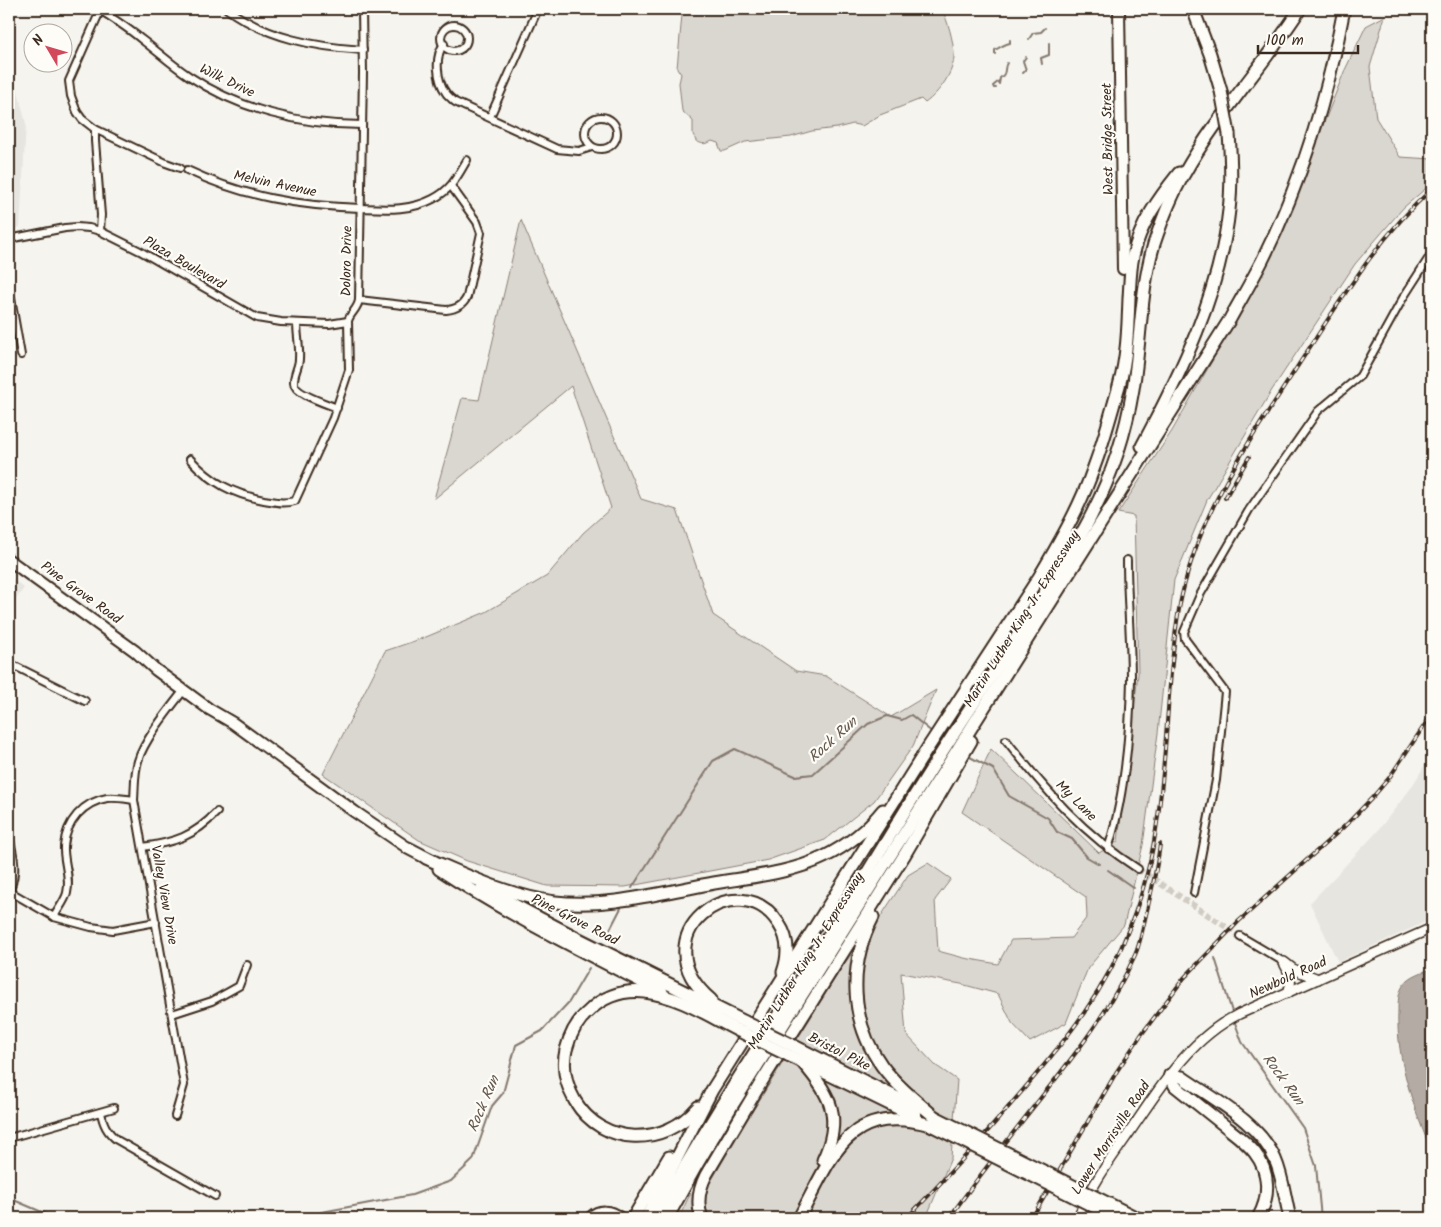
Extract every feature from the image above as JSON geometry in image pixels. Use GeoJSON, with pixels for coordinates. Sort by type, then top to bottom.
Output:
{"type":"FeatureCollection","features":[{"type":"Feature","properties":{"kind":"highway"},"geometry":{"type":"LineString","coordinates":[[1123,486],[1140,448],[1182,366],[1194,336],[1211,290],[1229,212],[1231,175],[1229,134],[1221,91],[1210,54],[1193,9]]}},
{"type":"Feature","properties":{"kind":"highway","name":"Martin Luther King Jr. Expressway"},"geometry":{"type":"LineString","coordinates":[[957,733],[1076,544],[1100,498],[1118,452],[1128,412],[1148,266],[1177,186],[1212,130],[1300,9]]}},
{"type":"Feature","properties":{"kind":"highway","name":"Martin Luther King Jr. Expressway"},"geometry":{"type":"LineString","coordinates":[[957,733],[1032,633],[1123,486],[1219,338],[1263,259],[1292,192],[1309,145],[1323,99],[1344,9]]}},
{"type":"Feature","properties":{"kind":"highway"},"geometry":{"type":"LineString","coordinates":[[933,1121],[883,1066],[866,1038],[857,1005],[855,982],[863,940],[905,854],[975,691],[1065,532],[1088,483],[1124,367],[1130,274],[1132,257],[1137,242],[1147,218],[1157,201],[1212,130]]}},
{"type":"Feature","properties":{"kind":"highway"},"geometry":{"type":"LineString","coordinates":[[1110,416],[1121,340],[1123,270]]}},
{"type":"Feature","properties":{"kind":"highway"},"geometry":{"type":"LineString","coordinates":[[646,1218],[712,1090],[929,746],[957,733],[1158,446],[1219,338]]}},
{"type":"Feature","properties":{"kind":"highway"},"geometry":{"type":"LineString","coordinates":[[945,759],[946,736],[957,733]]}},
{"type":"Feature","properties":{"kind":"highway","name":"Martin Luther King Jr. Expressway"},"geometry":{"type":"LineString","coordinates":[[656,1218],[706,1130],[945,759]]}},
{"type":"Feature","properties":{"kind":"highway","name":"Martin Luther King Jr. Expressway"},"geometry":{"type":"LineString","coordinates":[[667,1218],[739,1095],[945,759]]}},
{"type":"Feature","properties":{"kind":"highway"},"geometry":{"type":"LineString","coordinates":[[426,858],[483,882],[526,896],[569,903],[607,902],[779,872],[802,866],[823,857],[851,840],[866,828],[881,813],[911,776]]}},
{"type":"Feature","properties":{"kind":"highway","name":"Pine Grove Road"},"geometry":{"type":"LineString","coordinates":[[408,848],[546,922],[731,1015]]}},
{"type":"Feature","properties":{"kind":"highway","name":"Pine Grove Road"},"geometry":{"type":"LineString","coordinates":[[408,848],[457,881],[520,919],[677,999]]}},
{"type":"Feature","properties":{"kind":"highway"},"geometry":{"type":"LineString","coordinates":[[702,1218],[699,1200],[701,1187],[706,1175],[762,1081],[905,854]]}},
{"type":"Feature","properties":{"kind":"highway"},"geometry":{"type":"LineString","coordinates":[[731,1015],[698,988],[689,975],[685,961],[684,948],[688,934],[694,923],[707,910],[720,903],[739,900],[760,906],[775,918],[785,935],[788,947],[778,986]]}},
{"type":"Feature","properties":{"kind":"highway"},"geometry":{"type":"LineString","coordinates":[[712,1090],[694,1111],[674,1126],[658,1134],[640,1137],[615,1133],[600,1126],[582,1111],[569,1089],[565,1072],[567,1046],[577,1024],[592,1008],[612,996],[628,992],[646,992],[677,999],[742,1026]]}},
{"type":"Feature","properties":{"kind":"highway","name":"Bristol Pike"},"geometry":{"type":"LineString","coordinates":[[731,1015],[742,1026],[933,1121]]}},
{"type":"Feature","properties":{"kind":"highway"},"geometry":{"type":"LineString","coordinates":[[791,1051],[818,1080],[827,1095],[832,1111],[833,1129],[827,1153],[793,1218]]}},
{"type":"Feature","properties":{"kind":"highway"},"geometry":{"type":"LineString","coordinates":[[803,1063],[933,1121],[1113,1213],[1137,1218]]}},
{"type":"Feature","properties":{"kind":"highway"},"geometry":{"type":"LineString","coordinates":[[1258,1218],[1265,1203],[1267,1192],[1265,1172],[1260,1160],[1245,1142],[1175,1086],[1170,1075],[1182,1076],[1242,1118],[1259,1134],[1268,1146],[1277,1164],[1290,1218]]}},
{"type":"Feature","properties":{"kind":"highway"},"geometry":{"type":"LineString","coordinates":[[633,1218],[682,1135],[696,1119]]}},
{"type":"Feature","properties":{"kind":"highway"},"geometry":{"type":"LineString","coordinates":[[799,1218],[833,1155],[852,1134],[873,1123],[889,1119],[933,1121]]}},
{"type":"Feature","properties":{"kind":"main road","name":"West Bridge Street"},"geometry":{"type":"LineString","coordinates":[[1120,9],[1123,270]]}},
{"type":"Feature","properties":{"kind":"main road","name":"Pine Grove Road"},"geometry":{"type":"LineString","coordinates":[[9,560],[212,704],[233,723]]}},
{"type":"Feature","properties":{"kind":"main road","name":"Pine Grove Road"},"geometry":{"type":"LineString","coordinates":[[135,651],[156,670],[408,848]]}},
{"type":"Feature","properties":{"kind":"main road","name":"Newbold Road"},"geometry":{"type":"LineString","coordinates":[[1170,1075],[1199,1041],[1227,1020],[1432,928]]}},
{"type":"Feature","properties":{"kind":"main road"},"geometry":{"type":"LineString","coordinates":[[1284,962],[1293,969],[1318,979]]}},
{"type":"Feature","properties":{"kind":"main road"},"geometry":{"type":"LineString","coordinates":[[1284,962],[1291,977],[1288,993]]}},
{"type":"Feature","properties":{"kind":"main road","name":"Lower Morrisville Road"},"geometry":{"type":"LineString","coordinates":[[1078,1218],[1088,1196],[1106,1166],[1170,1075]]}},
{"type":"Feature","properties":{"kind":"main road"},"geometry":{"type":"LineString","coordinates":[[590,1218],[594,1214],[603,1211],[612,1212],[620,1218]]}},
{"type":"Feature","properties":{"kind":"street"},"geometry":{"type":"LineString","coordinates":[[227,9],[248,22],[297,41],[363,50]]}},
{"type":"Feature","properties":{"kind":"street","name":"Doloro Drive"},"geometry":{"type":"LineString","coordinates":[[190,459],[203,472],[235,493],[284,504],[295,500],[337,408],[349,370],[348,321],[359,300],[362,9]]}},
{"type":"Feature","properties":{"kind":"street"},"geometry":{"type":"LineString","coordinates":[[490,117],[538,9]]}},
{"type":"Feature","properties":{"kind":"street","name":"Wilk Drive"},"geometry":{"type":"LineString","coordinates":[[100,10],[190,77],[231,99],[291,119],[327,124],[362,125]]}},
{"type":"Feature","properties":{"kind":"street","name":"Melvin Avenue"},"geometry":{"type":"LineString","coordinates":[[100,10],[70,81],[71,96],[76,112],[95,130],[216,184],[273,199],[331,207],[398,209],[411,207],[432,199],[451,186]]}},
{"type":"Feature","properties":{"kind":"street"},"geometry":{"type":"LineString","coordinates":[[444,44],[448,49],[452,50],[462,48],[467,40],[466,32],[456,25],[447,28],[442,33],[444,44],[439,54],[438,73],[446,94],[455,102],[557,149],[579,151],[592,147],[599,150],[614,144],[617,139],[616,128],[614,123],[608,118],[596,118],[588,124],[585,134],[586,140],[592,147]]}},
{"type":"Feature","properties":{"kind":"street"},"geometry":{"type":"LineString","coordinates":[[95,130],[101,215],[100,231]]}},
{"type":"Feature","properties":{"kind":"street"},"geometry":{"type":"LineString","coordinates":[[359,300],[446,310],[455,309],[465,301],[481,233],[477,222],[451,186],[468,160]]}},
{"type":"Feature","properties":{"kind":"street","name":"Plaza Boulevard"},"geometry":{"type":"LineString","coordinates":[[9,239],[65,228],[77,227],[100,231],[140,251],[257,318],[297,323],[329,324],[348,321]]}},
{"type":"Feature","properties":{"kind":"street"},"geometry":{"type":"LineString","coordinates":[[1194,893],[1216,780],[1225,692],[1185,638],[1184,632],[1200,595],[1249,510],[1318,411],[1360,376],[1403,298],[1432,253]]}},
{"type":"Feature","properties":{"kind":"street"},"geometry":{"type":"LineString","coordinates":[[9,287],[21,355]]}},
{"type":"Feature","properties":{"kind":"street"},"geometry":{"type":"LineString","coordinates":[[297,323],[299,358],[294,383],[296,388],[337,408]]}},
{"type":"Feature","properties":{"kind":"street"},"geometry":{"type":"LineString","coordinates":[[1108,849],[1116,820],[1129,733],[1130,678],[1127,560]]}},
{"type":"Feature","properties":{"kind":"street"},"geometry":{"type":"LineString","coordinates":[[9,663],[85,701]]}},
{"type":"Feature","properties":{"kind":"street","name":"Valley View Drive"},"geometry":{"type":"LineString","coordinates":[[175,1116],[184,1086],[134,800],[136,771],[140,755],[170,707],[184,690]]}},
{"type":"Feature","properties":{"kind":"street","name":"My Lane"},"geometry":{"type":"LineString","coordinates":[[1006,740],[1059,804],[1108,849],[1138,869]]}},
{"type":"Feature","properties":{"kind":"street"},"geometry":{"type":"LineString","coordinates":[[54,917],[67,893],[68,877],[64,847],[68,825],[79,811],[97,800],[109,798],[134,800]]}},
{"type":"Feature","properties":{"kind":"street"},"geometry":{"type":"LineString","coordinates":[[142,847],[167,843],[184,837],[204,825],[217,812]]}},
{"type":"Feature","properties":{"kind":"street"},"geometry":{"type":"LineString","coordinates":[[9,837],[15,864],[14,878],[9,891],[54,917],[91,927],[113,930],[156,922]]}},
{"type":"Feature","properties":{"kind":"street"},"geometry":{"type":"LineString","coordinates":[[1240,936],[1284,962]]}},
{"type":"Feature","properties":{"kind":"street"},"geometry":{"type":"LineString","coordinates":[[172,1014],[212,1001],[239,986],[247,965]]}},
{"type":"Feature","properties":{"kind":"street"},"geometry":{"type":"LineString","coordinates":[[9,1138],[114,1108]]}},
{"type":"Feature","properties":{"kind":"street"},"geometry":{"type":"LineString","coordinates":[[100,1112],[107,1131],[117,1140],[215,1196]]}},
{"type":"Feature","properties":{"kind":"shaded area"},"geometry":{"type":"Polygon","coordinates":[[[709,9],[942,9],[951,37],[954,61],[945,81],[936,94],[925,103],[921,99],[880,115],[862,126],[853,124],[812,131],[791,137],[745,142],[721,151],[718,143],[712,141],[703,144],[696,141],[693,134],[693,121],[682,111],[679,83],[681,74],[677,68],[682,15],[709,9]]]}},
{"type":"Feature","properties":{"kind":"shaded area"},"geometry":{"type":"Polygon","coordinates":[[[1385,16],[1370,67],[1376,118],[1400,157],[1432,159],[1432,183],[1403,208],[1355,264],[1272,390],[1207,500],[1174,580],[1158,733],[1143,845],[1124,925],[1088,968],[1066,1023],[1030,1042],[1012,1023],[998,994],[961,984],[901,973],[906,1034],[935,1065],[957,1080],[951,1158],[926,1218],[679,1218],[690,1194],[710,1183],[844,964],[881,916],[908,875],[928,863],[951,879],[935,900],[938,951],[964,958],[998,964],[1011,940],[1071,938],[1087,917],[1086,897],[962,812],[991,749],[1099,853],[1118,841],[1138,674],[1134,516],[1118,513],[1172,431],[1271,258],[1344,72],[1366,26],[1385,16]]]}},
{"type":"Feature","properties":{"kind":"shaded area"},"geometry":{"type":"Polygon","coordinates":[[[9,86],[17,87],[26,124],[20,227],[9,230],[9,86]]]}},
{"type":"Feature","properties":{"kind":"shaded area"},"geometry":{"type":"Polygon","coordinates":[[[521,220],[641,499],[677,510],[713,615],[796,671],[826,676],[891,717],[936,690],[913,746],[874,801],[825,840],[768,860],[625,887],[547,886],[467,861],[419,840],[323,774],[385,651],[426,637],[486,612],[547,576],[583,533],[611,508],[571,386],[434,499],[462,398],[479,400],[521,220]]]}},
{"type":"Feature","properties":{"kind":"shaded area"},"geometry":{"type":"Polygon","coordinates":[[[9,576],[24,588],[9,609],[9,576]]]}},
{"type":"Feature","properties":{"kind":"shaded area"},"geometry":{"type":"Polygon","coordinates":[[[1432,753],[1432,919],[1338,962],[1310,903],[1376,833],[1411,788],[1432,753]]]}},
{"type":"Feature","properties":{"kind":"shaded area"},"geometry":{"type":"Polygon","coordinates":[[[1432,969],[1432,1153],[1413,1102],[1403,1066],[1398,1030],[1398,1001],[1407,980],[1421,972],[1432,969]]]}},
{"type":"Feature","properties":{"kind":"waterway"},"geometry":{"type":"LineString","coordinates":[[1029,39],[1033,33],[1041,32],[1045,28]]}},
{"type":"Feature","properties":{"kind":"waterway"},"geometry":{"type":"LineString","coordinates":[[995,54],[995,50],[1010,43],[1010,40]]}},
{"type":"Feature","properties":{"kind":"waterway"},"geometry":{"type":"LineString","coordinates":[[1042,64],[1041,58],[1049,55],[1049,43]]}},
{"type":"Feature","properties":{"kind":"waterway"},"geometry":{"type":"LineString","coordinates":[[1023,73],[1026,70],[1023,61],[1026,57]]}},
{"type":"Feature","properties":{"kind":"waterway"},"geometry":{"type":"LineString","coordinates":[[999,84],[1007,63]]}},
{"type":"Feature","properties":{"kind":"waterway"},"geometry":{"type":"LineString","coordinates":[[996,88],[993,86],[999,81]]}},
{"type":"Feature","properties":{"kind":"waterway","name":"Rock Run"},"geometry":{"type":"LineString","coordinates":[[632,888],[713,761],[735,749],[795,776],[813,774],[868,724],[887,716],[902,720],[911,715],[933,733]]}},
{"type":"Feature","properties":{"kind":"waterway","name":"Rock Run"},"geometry":{"type":"LineString","coordinates":[[968,756],[993,769],[1009,796],[1048,818],[1057,832],[1072,839],[1087,857],[1099,864]]}},
{"type":"Feature","properties":{"kind":"waterway","name":"Rock Run"},"geometry":{"type":"LineString","coordinates":[[1108,870],[1134,888]]}},
{"type":"Feature","properties":{"kind":"waterway","name":"Rock Run"},"geometry":{"type":"LineString","coordinates":[[606,937],[621,908]]}},
{"type":"Feature","properties":{"kind":"waterway","name":"Rock Run"},"geometry":{"type":"LineString","coordinates":[[1215,958],[1233,1015]]}},
{"type":"Feature","properties":{"kind":"waterway","name":"Rock Run"},"geometry":{"type":"LineString","coordinates":[[307,1218],[322,1212],[412,1195],[451,1181],[473,1160],[492,1106],[503,1093],[516,1045],[542,1031],[569,1002],[589,968]]}},
{"type":"Feature","properties":{"kind":"waterway","name":"Rock Run"},"geometry":{"type":"LineString","coordinates":[[1234,1020],[1242,1042],[1303,1128],[1316,1166],[1321,1218]]}},
{"type":"Feature","properties":{"kind":"waterway","name":"Rock Run"},"geometry":{"type":"LineString","coordinates":[[9,1198],[56,1218]]}},
{"type":"Feature","properties":{"kind":"tunnel"},"geometry":{"type":"LineString","coordinates":[[1138,869],[1240,936]]}},
{"type":"Feature","properties":{"kind":"railway"},"geometry":{"type":"LineString","coordinates":[[907,1218],[995,1123],[1039,1071],[1070,1033],[1110,971],[1135,913],[1151,858],[1164,764],[1175,635],[1187,574],[1198,541],[1211,510],[1243,451],[1344,295],[1394,228],[1432,189]]}},
{"type":"Feature","properties":{"kind":"railway"},"geometry":{"type":"LineString","coordinates":[[1225,498],[1249,457]]}},
{"type":"Feature","properties":{"kind":"railway"},"geometry":{"type":"LineString","coordinates":[[1032,1218],[1117,1071],[1141,1035],[1184,978],[1239,921],[1348,823],[1372,798],[1389,778],[1432,714]]}},
{"type":"Feature","properties":{"kind":"railway"},"geometry":{"type":"LineString","coordinates":[[949,1218],[1081,1045],[1116,993],[1138,946],[1154,882],[1160,844]]}}]}
